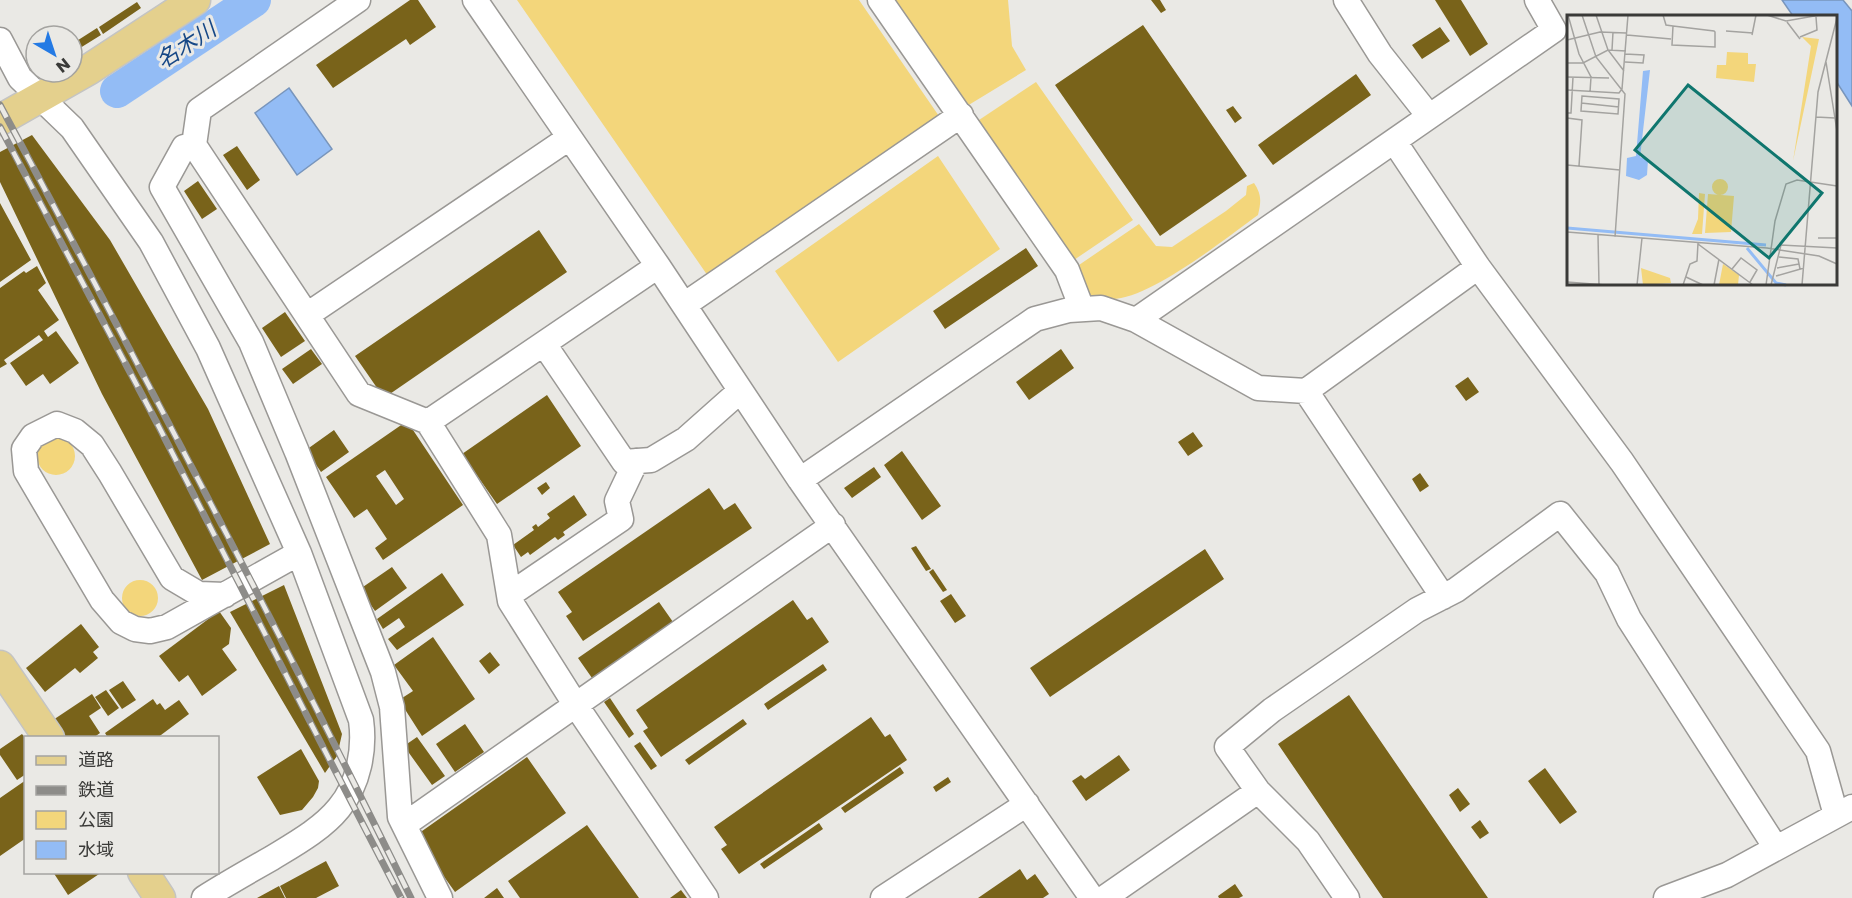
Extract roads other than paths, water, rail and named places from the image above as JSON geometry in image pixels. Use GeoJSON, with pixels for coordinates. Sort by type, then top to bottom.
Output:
{"type":"FeatureCollection","features":[{"type":"Feature","properties":{"kind":"main road"},"geometry":{"type":"LineString","coordinates":[[0,120],[88,70],[195,0]]}},
{"type":"Feature","properties":{"kind":"main road"},"geometry":{"type":"LineString","coordinates":[[0,666],[48,736]]}},
{"type":"Feature","properties":{"kind":"main road"},"geometry":{"type":"LineString","coordinates":[[144,874],[160,898]]}},
{"type":"Feature","properties":{"kind":"street"},"geometry":{"type":"LineString","coordinates":[[358,0],[199,110],[194,145],[359,394],[428,422],[499,535],[510,601],[575,704],[706,898]]}},
{"type":"Feature","properties":{"kind":"street"},"geometry":{"type":"LineString","coordinates":[[475,0],[658,266],[800,480],[1092,898]]}},
{"type":"Feature","properties":{"kind":"street"},"geometry":{"type":"LineString","coordinates":[[880,0],[1067,270],[1082,309]]}},
{"type":"Feature","properties":{"kind":"street"},"geometry":{"type":"LineString","coordinates":[[1340,0],[1429,116]]}},
{"type":"Feature","properties":{"kind":"street"},"geometry":{"type":"LineString","coordinates":[[1346,0],[1380,54]]}},
{"type":"Feature","properties":{"kind":"street"},"geometry":{"type":"LineString","coordinates":[[1136,320],[1554,30],[1537,0]]}},
{"type":"Feature","properties":{"kind":"street"},"geometry":{"type":"LineString","coordinates":[[0,40],[20,78],[72,128],[151,242],[208,348],[299,553],[361,720],[363,744],[359,765],[339,808],[302,840],[204,898]]}},
{"type":"Feature","properties":{"kind":"street"},"geometry":{"type":"LineString","coordinates":[[684,305],[961,115]]}},
{"type":"Feature","properties":{"kind":"street"},"geometry":{"type":"LineString","coordinates":[[307,315],[569,138]]}},
{"type":"Feature","properties":{"kind":"street"},"geometry":{"type":"LineString","coordinates":[[1394,141],[1478,267],[1622,462],[1818,751],[1844,811],[1727,875],[1666,898]]}},
{"type":"Feature","properties":{"kind":"street"},"geometry":{"type":"LineString","coordinates":[[194,145],[184,147],[162,187],[251,342],[297,452],[383,672],[392,707],[400,817],[440,898]]}},
{"type":"Feature","properties":{"kind":"street"},"geometry":{"type":"LineString","coordinates":[[428,422],[658,266]]}},
{"type":"Feature","properties":{"kind":"street"},"geometry":{"type":"LineString","coordinates":[[800,480],[1035,319],[1068,310],[1101,308],[1136,320],[1258,388],[1306,391],[1478,267]]}},
{"type":"Feature","properties":{"kind":"street"},"geometry":{"type":"LineString","coordinates":[[544,344],[624,462],[651,460],[686,439],[740,391]]}},
{"type":"Feature","properties":{"kind":"street"},"geometry":{"type":"LineString","coordinates":[[1306,391],[1443,597]]}},
{"type":"Feature","properties":{"kind":"street"},"geometry":{"type":"LineString","coordinates":[[225,595],[199,594],[172,578],[110,473],[92,445],[84,438],[75,431],[57,424],[33,436],[24,449],[26,471],[102,600],[121,622],[135,629],[150,631],[167,627],[225,595],[299,553]]}},
{"type":"Feature","properties":{"kind":"street"},"geometry":{"type":"LineString","coordinates":[[509,595],[621,519],[617,501],[636,461]]}},
{"type":"Feature","properties":{"kind":"street"},"geometry":{"type":"LineString","coordinates":[[1347,898],[1308,841],[1258,791],[1227,747],[1272,710],[1417,610],[1456,590],[1560,514],[1607,573],[1629,619],[1776,848]]}},
{"type":"Feature","properties":{"kind":"street"},"geometry":{"type":"LineString","coordinates":[[404,825],[833,525]]}},
{"type":"Feature","properties":{"kind":"street"},"geometry":{"type":"LineString","coordinates":[[1104,898],[1258,791]]}},
{"type":"Feature","properties":{"kind":"street"},"geometry":{"type":"LineString","coordinates":[[883,898],[1027,804]]}},
{"type":"Feature","properties":{"kind":"water"},"geometry":{"type":"Polygon","coordinates":[[[1782,0],[1843,0],[1852,11],[1852,106],[1837,83],[1837,15],[1792,15],[1782,0]]]}},
{"type":"Feature","properties":{"kind":"water"},"geometry":{"type":"Polygon","coordinates":[[[289,88],[332,149],[297,175],[255,113],[289,88]]]}},
{"type":"Feature","properties":{"kind":"waterway","name":"名木川"},"geometry":{"type":"LineString","coordinates":[[117,91],[254,0]]}},
{"type":"Feature","properties":{"kind":"railway"},"geometry":{"type":"LineString","coordinates":[[0,105],[260,599],[411,898]]}},
{"type":"Feature","properties":{"kind":"railway"},"geometry":{"type":"LineString","coordinates":[[0,127],[158,425],[401,898]]}}]}
